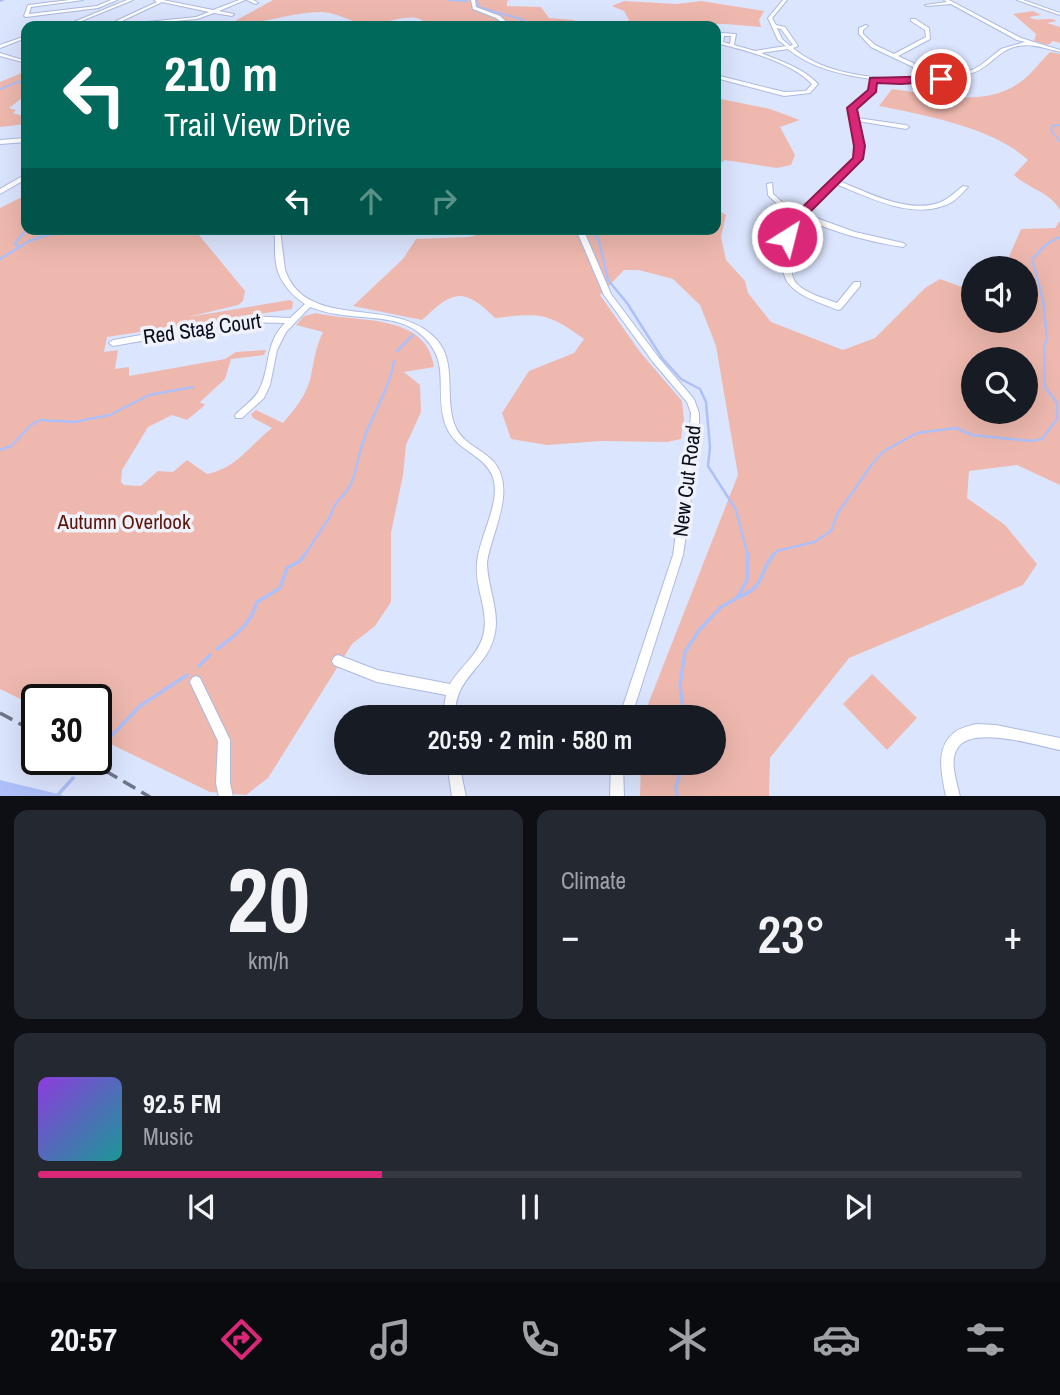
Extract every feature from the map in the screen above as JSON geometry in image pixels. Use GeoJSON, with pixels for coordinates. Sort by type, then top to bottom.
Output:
{"type":"FeatureCollection","features":[{"type":"Feature","properties":{"kind":"street"},"geometry":{"type":"LineString","coordinates":[[80,0],[29,6],[26,16],[98,7],[115,0]]}},
{"type":"Feature","properties":{"kind":"street"},"geometry":{"type":"LineString","coordinates":[[83,21],[131,0]]}},
{"type":"Feature","properties":{"kind":"street"},"geometry":{"type":"LineString","coordinates":[[119,21],[160,0],[232,15]]}},
{"type":"Feature","properties":{"kind":"street"},"geometry":{"type":"LineString","coordinates":[[160,21],[197,18],[243,0]]}},
{"type":"Feature","properties":{"kind":"street"},"geometry":{"type":"LineString","coordinates":[[249,0],[256,3]]}},
{"type":"Feature","properties":{"kind":"street"},"geometry":{"type":"LineString","coordinates":[[473,0],[474,8],[503,21]]}},
{"type":"Feature","properties":{"kind":"street"},"geometry":{"type":"LineString","coordinates":[[785,0],[771,15],[773,26],[789,47],[826,67],[873,79],[901,82],[941,79],[973,72],[988,64],[1005,49],[1029,43]]}},
{"type":"Feature","properties":{"kind":"street"},"geometry":{"type":"LineString","coordinates":[[1018,0],[1060,14]]}},
{"type":"Feature","properties":{"kind":"street"},"geometry":{"type":"LineString","coordinates":[[927,5],[948,1],[1029,43],[1060,51]]}},
{"type":"Feature","properties":{"kind":"street"},"geometry":{"type":"LineString","coordinates":[[86,20],[91,21]]}},
{"type":"Feature","properties":{"kind":"street"},"geometry":{"type":"LineString","coordinates":[[895,56],[928,38],[927,29],[913,20]]}},
{"type":"Feature","properties":{"kind":"street"},"geometry":{"type":"LineString","coordinates":[[866,26],[860,31],[867,42],[941,79]]}},
{"type":"Feature","properties":{"kind":"street"},"geometry":{"type":"LineString","coordinates":[[721,36],[734,35],[732,45]]}},
{"type":"Feature","properties":{"kind":"street"},"geometry":{"type":"LineString","coordinates":[[0,47],[21,39]]}},
{"type":"Feature","properties":{"kind":"street"},"geometry":{"type":"LineString","coordinates":[[721,43],[754,53],[807,76],[814,81],[814,87],[803,93],[784,94],[721,78]]}},
{"type":"Feature","properties":{"kind":"street"},"geometry":{"type":"LineString","coordinates":[[754,53],[789,47]]}},
{"type":"Feature","properties":{"kind":"street"},"geometry":{"type":"LineString","coordinates":[[0,54],[21,60]]}},
{"type":"Feature","properties":{"kind":"street"},"geometry":{"type":"LineString","coordinates":[[856,284],[838,307],[801,291],[792,284],[787,273],[787,237],[793,223],[855,164],[860,152],[852,108],[873,90],[873,79]]}},
{"type":"Feature","properties":{"kind":"street"},"geometry":{"type":"LineString","coordinates":[[853,119],[906,127]]}},
{"type":"Feature","properties":{"kind":"street"},"geometry":{"type":"LineString","coordinates":[[0,142],[21,140]]}},
{"type":"Feature","properties":{"kind":"street"},"geometry":{"type":"LineString","coordinates":[[0,192],[21,179]]}},
{"type":"Feature","properties":{"kind":"street"},"geometry":{"type":"LineString","coordinates":[[836,182],[892,202],[919,208],[945,205],[955,199],[964,187]]}},
{"type":"Feature","properties":{"kind":"street"},"geometry":{"type":"LineString","coordinates":[[770,184],[769,191],[776,201],[802,214],[865,239],[903,245]]}},
{"type":"Feature","properties":{"kind":"street"},"geometry":{"type":"LineString","coordinates":[[277,235],[277,255],[283,275],[296,296],[309,304],[338,312],[394,318],[417,327],[427,335],[439,350],[448,416],[453,431],[460,441],[492,465],[496,472],[498,500],[482,561],[491,628],[487,643],[451,690],[449,705]]}},
{"type":"Feature","properties":{"kind":"street","name":"New Cut Road"},"geometry":{"type":"LineString","coordinates":[[582,235],[608,295],[656,360],[691,401],[695,413],[684,527],[678,555],[629,705]]}},
{"type":"Feature","properties":{"kind":"street"},"geometry":{"type":"LineString","coordinates":[[239,416],[261,396],[269,374],[273,350],[291,321],[309,304]]}},
{"type":"Feature","properties":{"kind":"street","name":"Red Stag Court"},"geometry":{"type":"LineString","coordinates":[[113,343],[247,319],[291,321]]}},
{"type":"Feature","properties":{"kind":"street"},"geometry":{"type":"LineString","coordinates":[[338,661],[377,676],[451,690]]}},
{"type":"Feature","properties":{"kind":"street"},"geometry":{"type":"LineString","coordinates":[[197,682],[224,740],[223,783],[226,796]]}},
{"type":"Feature","properties":{"kind":"street"},"geometry":{"type":"LineString","coordinates":[[953,796],[949,759],[959,735],[975,729],[989,729],[1060,744]]}},
{"type":"Feature","properties":{"kind":"street"},"geometry":{"type":"LineString","coordinates":[[455,775],[459,796]]}},
{"type":"Feature","properties":{"kind":"street"},"geometry":{"type":"LineString","coordinates":[[617,775],[617,796]]}},
{"type":"Feature","properties":{"kind":"green space"},"geometry":{"type":"Polygon","coordinates":[[[273,0],[510,0],[507,1],[507,6],[541,7],[549,18],[575,21],[423,21],[410,17],[388,21],[352,21],[321,12],[263,21],[235,21],[273,0]]]}},
{"type":"Feature","properties":{"kind":"green space"},"geometry":{"type":"Polygon","coordinates":[[[624,1],[677,4],[701,1],[764,11],[759,20],[761,27],[721,24],[721,21],[627,21],[624,11],[612,6],[624,1]]]}},
{"type":"Feature","properties":{"kind":"green space"},"geometry":{"type":"Polygon","coordinates":[[[1033,11],[1041,15],[1029,17],[1032,19],[1057,21],[1047,23],[1060,27],[1060,43],[1053,41],[1048,45],[1034,41],[1036,34],[1013,14],[1033,11]]]}},
{"type":"Feature","properties":{"kind":"green space"},"geometry":{"type":"Polygon","coordinates":[[[1050,52],[1060,54],[1060,210],[1051,199],[1014,175],[1028,160],[997,139],[958,124],[879,106],[892,89],[957,97],[990,95],[1005,91],[1023,80],[1050,52]]]}},
{"type":"Feature","properties":{"kind":"green space"},"geometry":{"type":"Polygon","coordinates":[[[21,73],[21,99],[9,108],[16,110],[13,113],[21,115],[21,125],[0,127],[0,82],[21,73]]]}},
{"type":"Feature","properties":{"kind":"green space"},"geometry":{"type":"Polygon","coordinates":[[[721,99],[770,109],[800,120],[780,127],[795,155],[791,165],[777,168],[725,160],[721,163],[721,99]]]}},
{"type":"Feature","properties":{"kind":"green space","name":"Autumn Overlook"},"geometry":{"type":"Polygon","coordinates":[[[21,198],[21,235],[199,235],[245,291],[243,301],[238,305],[188,317],[290,300],[293,302],[292,309],[107,337],[104,352],[118,350],[115,369],[129,367],[129,376],[225,359],[236,352],[266,350],[264,355],[231,359],[225,379],[200,402],[205,405],[187,420],[172,415],[148,427],[122,470],[121,482],[124,485],[141,486],[158,471],[173,472],[187,460],[207,474],[227,467],[272,428],[253,418],[251,414],[256,410],[283,423],[308,386],[323,332],[296,325],[304,316],[316,313],[387,323],[404,328],[418,337],[429,349],[434,367],[404,372],[420,385],[421,412],[406,445],[391,533],[391,602],[375,626],[352,644],[268,778],[246,795],[210,792],[112,745],[112,684],[21,684],[21,699],[0,689],[0,208],[21,198]]]}},
{"type":"Feature","properties":{"kind":"green space"},"geometry":{"type":"Polygon","coordinates":[[[721,212],[726,215],[721,237],[726,260],[745,281],[748,293],[771,322],[843,350],[875,338],[925,288],[940,279],[961,287],[961,333],[1038,333],[1038,256],[1009,256],[1021,229],[1055,228],[1060,221],[1060,485],[1017,465],[969,471],[967,498],[1005,525],[1037,564],[1023,585],[849,658],[770,758],[769,796],[640,796],[641,775],[726,775],[726,705],[648,705],[738,475],[716,346],[700,305],[673,279],[639,270],[624,270],[600,295],[640,352],[682,401],[684,419],[681,439],[667,442],[601,441],[547,445],[511,439],[502,413],[529,371],[574,353],[584,339],[551,319],[533,315],[495,318],[474,300],[465,297],[450,298],[422,320],[353,306],[403,259],[416,239],[476,235],[721,235],[721,212]]]}},
{"type":"Feature","properties":{"kind":"green space"},"geometry":{"type":"Polygon","coordinates":[[[872,674],[917,718],[887,750],[843,704],[872,674]]]}},
{"type":"Feature","properties":{"kind":"water"},"geometry":{"type":"Polygon","coordinates":[[[0,780],[58,794],[64,796],[0,796],[0,780]]]}},
{"type":"Feature","properties":{"kind":"waterway"},"geometry":{"type":"LineString","coordinates":[[448,0],[467,1]]}},
{"type":"Feature","properties":{"kind":"waterway"},"geometry":{"type":"LineString","coordinates":[[477,0],[478,7],[525,21]]}},
{"type":"Feature","properties":{"kind":"waterway"},"geometry":{"type":"LineString","coordinates":[[0,89],[21,81]]}},
{"type":"Feature","properties":{"kind":"waterway"},"geometry":{"type":"LineString","coordinates":[[1060,125],[1052,126],[1051,130],[1060,142]]}},
{"type":"Feature","properties":{"kind":"waterway"},"geometry":{"type":"LineString","coordinates":[[18,247],[15,243],[22,235]]}},
{"type":"Feature","properties":{"kind":"waterway"},"geometry":{"type":"LineString","coordinates":[[0,259],[29,241],[47,235]]}},
{"type":"Feature","properties":{"kind":"waterway"},"geometry":{"type":"LineString","coordinates":[[596,235],[608,280],[627,303],[662,358],[681,379],[700,389],[706,402],[710,447],[708,466],[736,510],[748,556]]}},
{"type":"Feature","properties":{"kind":"waterway"},"geometry":{"type":"LineString","coordinates":[[773,556],[777,551],[814,542],[831,531],[838,513],[872,464],[884,451],[917,433],[956,428],[972,435],[1031,441],[1042,439],[1057,419],[1057,403],[1045,387],[1044,347],[1047,338],[1043,300],[1032,259],[1048,243],[1060,237]]}},
{"type":"Feature","properties":{"kind":"waterway"},"geometry":{"type":"LineString","coordinates":[[397,351],[413,335]]}},
{"type":"Feature","properties":{"kind":"waterway"},"geometry":{"type":"LineString","coordinates":[[304,556],[334,506],[351,484],[363,442],[394,361]]}},
{"type":"Feature","properties":{"kind":"waterway"},"geometry":{"type":"LineString","coordinates":[[0,450],[11,446],[31,425],[40,420],[74,422],[110,415],[149,395],[193,387]]}},
{"type":"Feature","properties":{"kind":"waterway"},"geometry":{"type":"LineString","coordinates":[[217,649],[246,623],[257,602],[280,588],[287,568],[300,561],[305,554]]}},
{"type":"Feature","properties":{"kind":"waterway"},"geometry":{"type":"LineString","coordinates":[[737,598],[758,584],[774,554]]}},
{"type":"Feature","properties":{"kind":"waterway"},"geometry":{"type":"LineString","coordinates":[[737,598],[747,580],[748,556]]}},
{"type":"Feature","properties":{"kind":"waterway"},"geometry":{"type":"LineString","coordinates":[[682,705],[680,685],[685,652],[700,629],[721,607],[737,598]]}},
{"type":"Feature","properties":{"kind":"waterway"},"geometry":{"type":"LineString","coordinates":[[199,666],[210,655]]}},
{"type":"Feature","properties":{"kind":"waterway"},"geometry":{"type":"LineString","coordinates":[[112,735],[140,706],[187,675]]}},
{"type":"Feature","properties":{"kind":"waterway"},"geometry":{"type":"LineString","coordinates":[[677,796],[680,775]]}},
{"type":"Feature","properties":{"kind":"waterway"},"geometry":{"type":"LineString","coordinates":[[57,796],[73,778]]}},
{"type":"Feature","properties":{"kind":"railway"},"geometry":{"type":"LineString","coordinates":[[0,713],[21,724]]}},
{"type":"Feature","properties":{"kind":"railway"},"geometry":{"type":"LineString","coordinates":[[112,775],[148,796]]}},
{"type":"Feature","properties":{"kind":"route"},"geometry":{"type":"LineString","coordinates":[[787,237],[793,223],[850,170],[858,159],[860,146],[852,108],[873,90],[873,79],[901,82],[941,79]]}}]}
